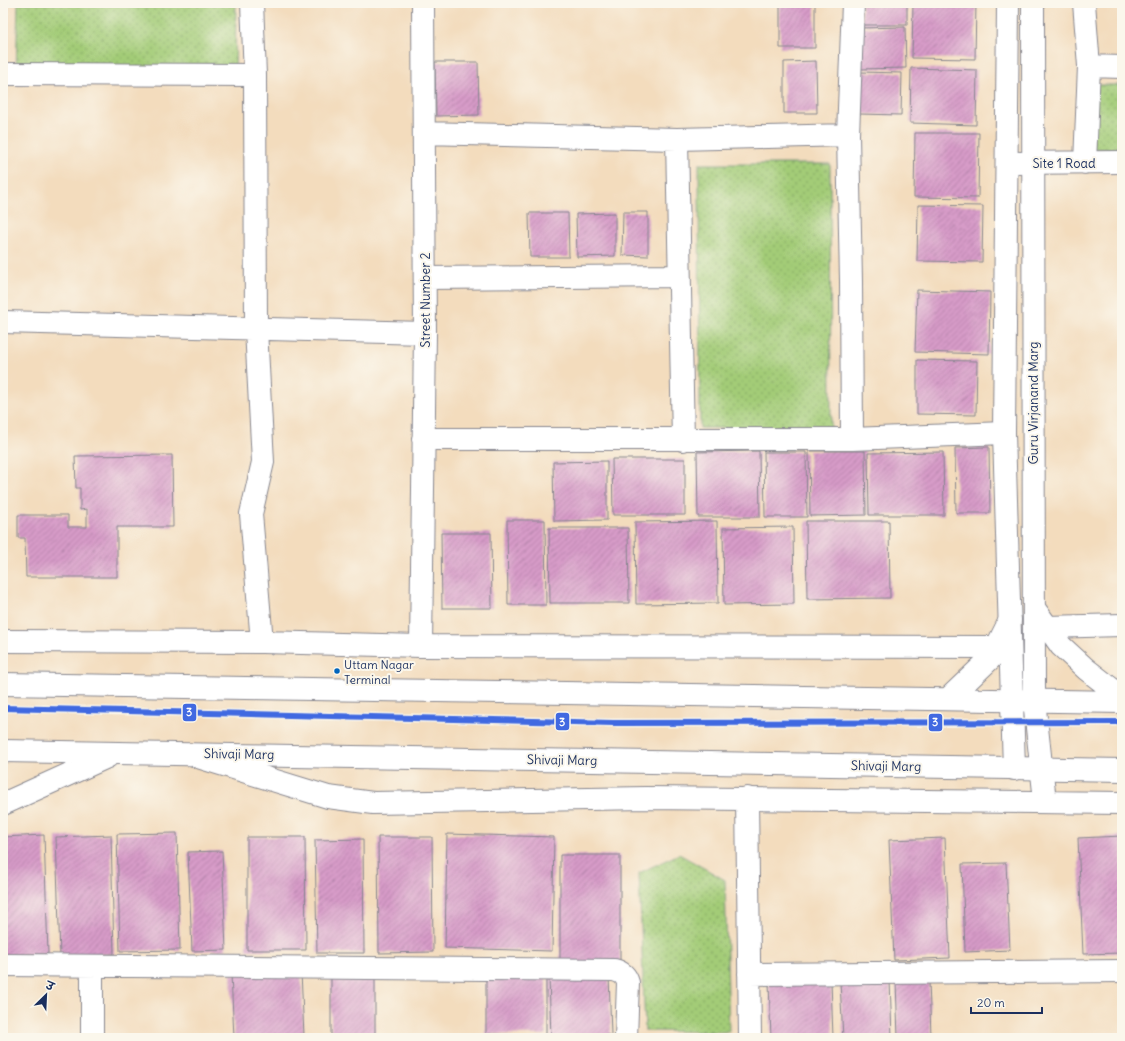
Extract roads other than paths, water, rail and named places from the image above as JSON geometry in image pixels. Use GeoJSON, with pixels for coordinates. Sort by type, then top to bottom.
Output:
{"type":"FeatureCollection","features":[{"type":"Feature","properties":{"kind":"street"},"geometry":{"type":"LineString","coordinates":[[252,3],[255,75],[256,329],[263,462],[251,514],[262,642]]}},
{"type":"Feature","properties":{"kind":"street","name":"Street Number 2"},"geometry":{"type":"LineString","coordinates":[[421,646],[423,439],[426,333],[423,3]]}},
{"type":"Feature","properties":{"kind":"street"},"geometry":{"type":"LineString","coordinates":[[852,439],[848,135],[853,3]]}},
{"type":"Feature","properties":{"kind":"street"},"geometry":{"type":"LineString","coordinates":[[1008,3],[1004,433],[1014,769]]}},
{"type":"Feature","properties":{"kind":"street","name":"Guru Virjanand Marg"},"geometry":{"type":"LineString","coordinates":[[1033,3],[1034,700],[1045,802]]}},
{"type":"Feature","properties":{"kind":"street"},"geometry":{"type":"LineString","coordinates":[[1084,3],[1089,66],[1085,163]]}},
{"type":"Feature","properties":{"kind":"street"},"geometry":{"type":"LineString","coordinates":[[1089,66],[1122,67]]}},
{"type":"Feature","properties":{"kind":"street"},"geometry":{"type":"LineString","coordinates":[[3,74],[255,75]]}},
{"type":"Feature","properties":{"kind":"street"},"geometry":{"type":"LineString","coordinates":[[424,133],[677,139],[848,135]]}},
{"type":"Feature","properties":{"kind":"street"},"geometry":{"type":"LineString","coordinates":[[677,139],[678,276],[683,377],[683,440]]}},
{"type":"Feature","properties":{"kind":"street","name":"Site 1 Road"},"geometry":{"type":"LineString","coordinates":[[1007,163],[1122,162]]}},
{"type":"Feature","properties":{"kind":"street"},"geometry":{"type":"LineString","coordinates":[[425,278],[678,276]]}},
{"type":"Feature","properties":{"kind":"street"},"geometry":{"type":"LineString","coordinates":[[3,322],[426,333]]}},
{"type":"Feature","properties":{"kind":"street"},"geometry":{"type":"LineString","coordinates":[[423,439],[852,439],[1004,433]]}},
{"type":"Feature","properties":{"kind":"street"},"geometry":{"type":"LineString","coordinates":[[1034,608],[1061,646],[1086,669],[1122,697]]}},
{"type":"Feature","properties":{"kind":"street"},"geometry":{"type":"LineString","coordinates":[[948,699],[991,658],[1010,620]]}},
{"type":"Feature","properties":{"kind":"street"},"geometry":{"type":"LineString","coordinates":[[1047,627],[1122,624]]}},
{"type":"Feature","properties":{"kind":"street"},"geometry":{"type":"LineString","coordinates":[[3,641],[262,642],[421,646],[997,647]]}},
{"type":"Feature","properties":{"kind":"street"},"geometry":{"type":"LineString","coordinates":[[3,684],[1122,702]]}},
{"type":"Feature","properties":{"kind":"street","name":"Shivaji Marg"},"geometry":{"type":"LineString","coordinates":[[3,751],[114,754],[185,753],[1042,770],[1122,770]]}},
{"type":"Feature","properties":{"kind":"street"},"geometry":{"type":"LineString","coordinates":[[185,753],[328,797],[373,803],[646,798],[1122,803]]}},
{"type":"Feature","properties":{"kind":"street"},"geometry":{"type":"LineString","coordinates":[[3,804],[114,754]]}},
{"type":"Feature","properties":{"kind":"street"},"geometry":{"type":"LineString","coordinates":[[747,798],[750,1038]]}},
{"type":"Feature","properties":{"kind":"street"},"geometry":{"type":"LineString","coordinates":[[3,965],[614,970],[621,972],[626,977],[628,983],[626,1038]]}},
{"type":"Feature","properties":{"kind":"street"},"geometry":{"type":"LineString","coordinates":[[92,966],[92,1038]]}},
{"type":"Feature","properties":{"kind":"street"},"geometry":{"type":"LineString","coordinates":[[749,974],[1122,971]]}},
{"type":"Feature","properties":{"kind":"place","name":"Uttam Nagar Terminal"},"geometry":{"type":"Point","coordinates":[337,671]}}]}
